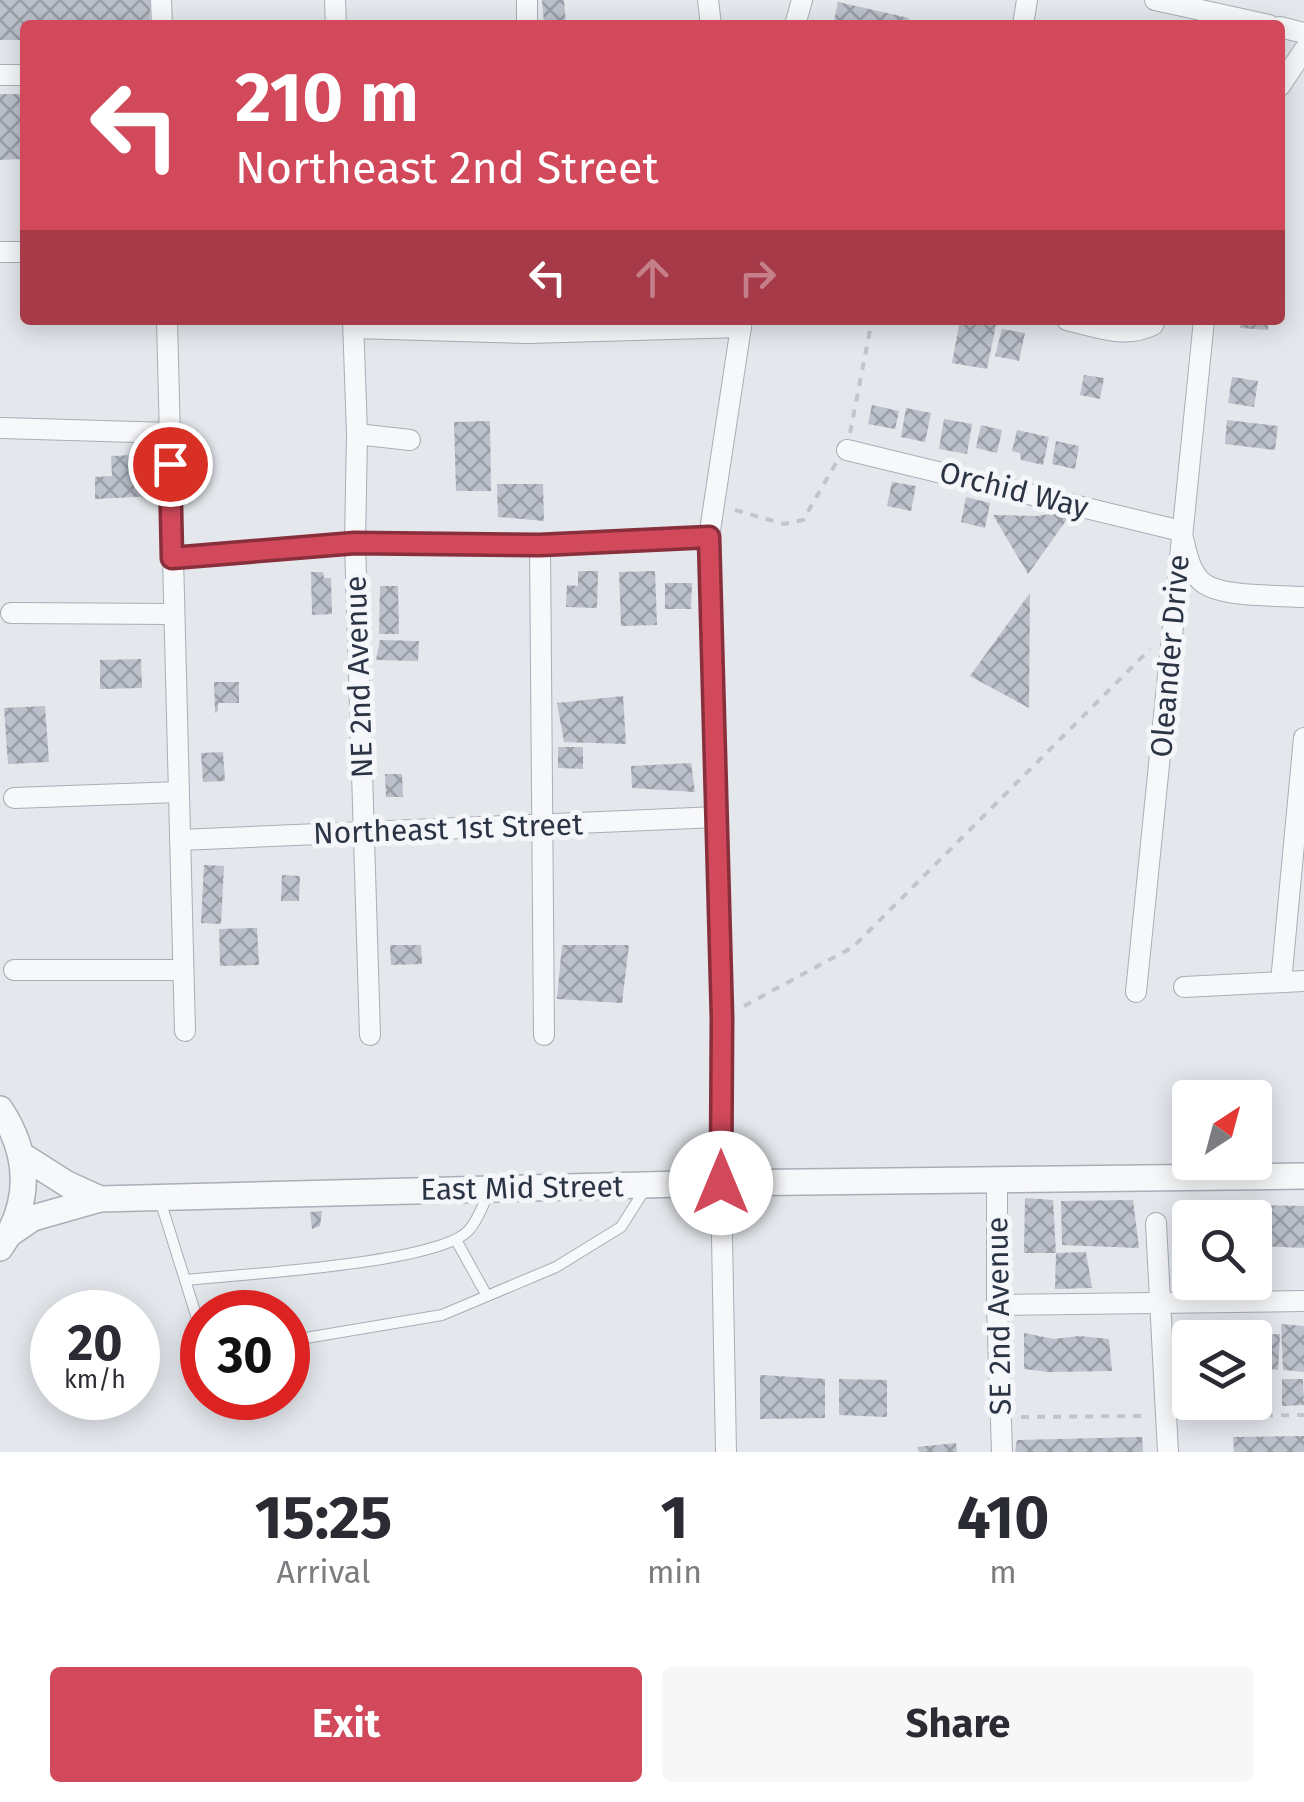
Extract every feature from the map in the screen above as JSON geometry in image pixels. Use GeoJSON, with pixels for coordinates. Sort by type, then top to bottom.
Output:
{"type":"FeatureCollection","features":[{"type":"Feature","properties":{"kind":"street"},"geometry":{"type":"LineString","coordinates":[[1155,0],[1246,20]]}},
{"type":"Feature","properties":{"kind":"street"},"geometry":{"type":"LineString","coordinates":[[1285,78],[1304,50]]}},
{"type":"Feature","properties":{"kind":"street"},"geometry":{"type":"LineString","coordinates":[[168,325],[172,614],[185,1031]]}},
{"type":"Feature","properties":{"kind":"street","name":"NE 2nd Avenue"},"geometry":{"type":"LineString","coordinates":[[354,325],[355,543],[370,1035]]}},
{"type":"Feature","properties":{"kind":"street"},"geometry":{"type":"LineString","coordinates":[[441,325],[634,325]]}},
{"type":"Feature","properties":{"kind":"street"},"geometry":{"type":"LineString","coordinates":[[726,1452],[722,1018],[709,537],[741,325]]}},
{"type":"Feature","properties":{"kind":"street"},"geometry":{"type":"LineString","coordinates":[[1088,325],[1124,333],[1139,332],[1151,325]]}},
{"type":"Feature","properties":{"kind":"street","name":"Oleander Drive"},"geometry":{"type":"LineString","coordinates":[[1136,992],[1203,325]]}},
{"type":"Feature","properties":{"kind":"street"},"geometry":{"type":"LineString","coordinates":[[2,428],[170,434]]}},
{"type":"Feature","properties":{"kind":"street"},"geometry":{"type":"LineString","coordinates":[[357,434],[410,440]]}},
{"type":"Feature","properties":{"kind":"street","name":"Orchid Way"},"geometry":{"type":"LineString","coordinates":[[847,450],[1181,531]]}},
{"type":"Feature","properties":{"kind":"street"},"geometry":{"type":"LineString","coordinates":[[1181,531],[1189,562],[1202,582],[1226,591],[1304,597]]}},
{"type":"Feature","properties":{"kind":"street"},"geometry":{"type":"LineString","coordinates":[[172,558],[355,543],[540,545],[709,537]]}},
{"type":"Feature","properties":{"kind":"street"},"geometry":{"type":"LineString","coordinates":[[540,545],[544,1036]]}},
{"type":"Feature","properties":{"kind":"street"},"geometry":{"type":"LineString","coordinates":[[12,612],[172,614]]}},
{"type":"Feature","properties":{"kind":"street"},"geometry":{"type":"LineString","coordinates":[[1280,982],[1304,738]]}},
{"type":"Feature","properties":{"kind":"street"},"geometry":{"type":"LineString","coordinates":[[14,798],[179,792]]}},
{"type":"Feature","properties":{"kind":"street","name":"Northeast 1st Street"},"geometry":{"type":"LineString","coordinates":[[180,840],[717,817]]}},
{"type":"Feature","properties":{"kind":"street"},"geometry":{"type":"LineString","coordinates":[[14,970],[183,970]]}},
{"type":"Feature","properties":{"kind":"street"},"geometry":{"type":"LineString","coordinates":[[1184,987],[1304,982]]}},
{"type":"Feature","properties":{"kind":"street"},"geometry":{"type":"LineString","coordinates":[[0,1109],[13,1128],[23,1156],[25,1182],[21,1208],[5,1241]]}},
{"type":"Feature","properties":{"kind":"street","name":"East Mid Street"},"geometry":{"type":"LineString","coordinates":[[23,1156],[66,1184],[100,1199]]}},
{"type":"Feature","properties":{"kind":"street","name":"East Mid Street"},"geometry":{"type":"LineString","coordinates":[[5,1241],[34,1218],[100,1199],[721,1183],[1304,1176]]}},
{"type":"Feature","properties":{"kind":"street","name":"SE 2nd Avenue"},"geometry":{"type":"LineString","coordinates":[[998,1181],[1002,1452]]}},
{"type":"Feature","properties":{"kind":"street"},"geometry":{"type":"LineString","coordinates":[[1156,1223],[1168,1452]]}},
{"type":"Feature","properties":{"kind":"street"},"geometry":{"type":"LineString","coordinates":[[997,1305],[1304,1301]]}},
{"type":"Feature","properties":{"kind":"lane"},"geometry":{"type":"LineString","coordinates":[[310,1338],[442,1315],[556,1267],[621,1228],[648,1185]]}},
{"type":"Feature","properties":{"kind":"lane"},"geometry":{"type":"LineString","coordinates":[[187,1280],[398,1258],[456,1240],[470,1229],[490,1189]]}},
{"type":"Feature","properties":{"kind":"lane"},"geometry":{"type":"LineString","coordinates":[[159,1197],[190,1290]]}},
{"type":"Feature","properties":{"kind":"lane"},"geometry":{"type":"LineString","coordinates":[[456,1240],[487,1296]]}},
{"type":"Feature","properties":{"kind":"path"},"geometry":{"type":"LineString","coordinates":[[714,504],[784,524],[803,520],[847,450],[871,325]]}},
{"type":"Feature","properties":{"kind":"path"},"geometry":{"type":"LineString","coordinates":[[722,1018],[854,947],[1174,624]]}},
{"type":"Feature","properties":{"kind":"building"},"geometry":{"type":"Polygon","coordinates":[[[0,0],[150,0],[150,20],[20,20],[20,40],[0,40],[0,0]]]}},
{"type":"Feature","properties":{"kind":"building"},"geometry":{"type":"Polygon","coordinates":[[[542,0],[564,0],[566,20],[544,20],[542,0]]]}},
{"type":"Feature","properties":{"kind":"building"},"geometry":{"type":"Polygon","coordinates":[[[838,2],[909,18],[908,20],[834,20],[838,2]]]}},
{"type":"Feature","properties":{"kind":"building"},"geometry":{"type":"Polygon","coordinates":[[[0,94],[20,94],[20,159],[0,160],[0,94]]]}},
{"type":"Feature","properties":{"kind":"building"},"geometry":{"type":"Polygon","coordinates":[[[959,325],[996,325],[987,369],[952,363],[959,325]]]}},
{"type":"Feature","properties":{"kind":"building"},"geometry":{"type":"Polygon","coordinates":[[[1240,325],[1268,325],[1268,330],[1240,328],[1240,325]]]}},
{"type":"Feature","properties":{"kind":"building"},"geometry":{"type":"Polygon","coordinates":[[[1002,329],[1025,333],[1019,361],[995,356],[1002,329]]]}},
{"type":"Feature","properties":{"kind":"building"},"geometry":{"type":"Polygon","coordinates":[[[1084,375],[1104,378],[1100,399],[1080,395],[1084,375]]]}},
{"type":"Feature","properties":{"kind":"building"},"geometry":{"type":"Polygon","coordinates":[[[1232,377],[1258,381],[1254,407],[1228,403],[1232,377]]]}},
{"type":"Feature","properties":{"kind":"building"},"geometry":{"type":"Polygon","coordinates":[[[872,405],[899,411],[895,429],[868,424],[872,405]]]}},
{"type":"Feature","properties":{"kind":"building"},"geometry":{"type":"Polygon","coordinates":[[[906,408],[931,413],[925,442],[901,437],[906,408]]]}},
{"type":"Feature","properties":{"kind":"building"},"geometry":{"type":"Polygon","coordinates":[[[944,419],[972,424],[967,454],[939,449],[944,419]]]}},
{"type":"Feature","properties":{"kind":"building"},"geometry":{"type":"Polygon","coordinates":[[[1227,420],[1278,426],[1275,450],[1225,444],[1227,420]]]}},
{"type":"Feature","properties":{"kind":"building"},"geometry":{"type":"Polygon","coordinates":[[[490,421],[491,491],[456,491],[454,422],[490,421]]]}},
{"type":"Feature","properties":{"kind":"building"},"geometry":{"type":"Polygon","coordinates":[[[981,425],[1002,430],[997,453],[976,448],[981,425]]]}},
{"type":"Feature","properties":{"kind":"building"},"geometry":{"type":"Polygon","coordinates":[[[1017,430],[1049,437],[1043,465],[1021,460],[1020,453],[1012,451],[1017,430]]]}},
{"type":"Feature","properties":{"kind":"building"},"geometry":{"type":"Polygon","coordinates":[[[1056,441],[1079,446],[1075,469],[1052,464],[1056,441]]]}},
{"type":"Feature","properties":{"kind":"building"},"geometry":{"type":"Polygon","coordinates":[[[135,455],[136,475],[154,475],[155,496],[95,499],[95,477],[112,476],[111,456],[135,455]]]}},
{"type":"Feature","properties":{"kind":"building"},"geometry":{"type":"Polygon","coordinates":[[[892,482],[916,486],[911,511],[887,506],[892,482]]]}},
{"type":"Feature","properties":{"kind":"building"},"geometry":{"type":"Polygon","coordinates":[[[497,484],[543,484],[544,521],[498,517],[497,484]]]}},
{"type":"Feature","properties":{"kind":"building"},"geometry":{"type":"Polygon","coordinates":[[[966,497],[990,503],[985,528],[961,522],[966,497]]]}},
{"type":"Feature","properties":{"kind":"building"},"geometry":{"type":"Polygon","coordinates":[[[1073,511],[1028,574],[993,515],[1036,516],[1073,511]]]}},
{"type":"Feature","properties":{"kind":"building"},"geometry":{"type":"Polygon","coordinates":[[[578,571],[598,571],[597,608],[566,607],[567,585],[578,586],[578,571]]]}},
{"type":"Feature","properties":{"kind":"building"},"geometry":{"type":"Polygon","coordinates":[[[655,571],[657,625],[621,626],[619,572],[655,571]]]}},
{"type":"Feature","properties":{"kind":"building"},"geometry":{"type":"Polygon","coordinates":[[[311,572],[323,572],[324,578],[331,578],[332,614],[312,615],[311,572]]]}},
{"type":"Feature","properties":{"kind":"building"},"geometry":{"type":"Polygon","coordinates":[[[665,583],[692,583],[691,609],[665,609],[665,583]]]}},
{"type":"Feature","properties":{"kind":"building"},"geometry":{"type":"Polygon","coordinates":[[[380,586],[398,586],[399,634],[379,634],[380,586]]]}},
{"type":"Feature","properties":{"kind":"building"},"geometry":{"type":"Polygon","coordinates":[[[1030,593],[1029,708],[970,676],[1030,593]]]}},
{"type":"Feature","properties":{"kind":"building"},"geometry":{"type":"Polygon","coordinates":[[[380,640],[419,641],[418,661],[376,660],[380,640]]]}},
{"type":"Feature","properties":{"kind":"building"},"geometry":{"type":"Polygon","coordinates":[[[141,659],[142,688],[100,689],[100,660],[141,659]]]}},
{"type":"Feature","properties":{"kind":"building"},"geometry":{"type":"Polygon","coordinates":[[[214,682],[239,682],[239,703],[218,703],[215,713],[214,682]]]}},
{"type":"Feature","properties":{"kind":"building"},"geometry":{"type":"Polygon","coordinates":[[[623,696],[626,744],[564,742],[557,703],[623,696]]]}},
{"type":"Feature","properties":{"kind":"building"},"geometry":{"type":"Polygon","coordinates":[[[45,706],[49,762],[8,764],[4,708],[45,706]]]}},
{"type":"Feature","properties":{"kind":"building"},"geometry":{"type":"Polygon","coordinates":[[[558,747],[583,747],[583,769],[558,768],[558,747]]]}},
{"type":"Feature","properties":{"kind":"building"},"geometry":{"type":"Polygon","coordinates":[[[223,752],[225,781],[203,782],[201,753],[223,752]]]}},
{"type":"Feature","properties":{"kind":"building"},"geometry":{"type":"Polygon","coordinates":[[[691,763],[695,792],[632,788],[631,766],[691,763]]]}},
{"type":"Feature","properties":{"kind":"building"},"geometry":{"type":"Polygon","coordinates":[[[385,774],[402,774],[403,797],[386,797],[385,774]]]}},
{"type":"Feature","properties":{"kind":"building"},"geometry":{"type":"Polygon","coordinates":[[[204,865],[224,866],[221,924],[201,923],[204,865]]]}},
{"type":"Feature","properties":{"kind":"building"},"geometry":{"type":"Polygon","coordinates":[[[282,875],[300,876],[299,901],[281,901],[282,875]]]}},
{"type":"Feature","properties":{"kind":"building"},"geometry":{"type":"Polygon","coordinates":[[[257,928],[259,965],[220,966],[219,929],[257,928]]]}},
{"type":"Feature","properties":{"kind":"building"},"geometry":{"type":"Polygon","coordinates":[[[390,945],[421,945],[422,964],[391,965],[390,945]]]}},
{"type":"Feature","properties":{"kind":"building"},"geometry":{"type":"Polygon","coordinates":[[[562,945],[629,945],[622,1003],[557,999],[562,945]]]}},
{"type":"Feature","properties":{"kind":"building"},"geometry":{"type":"Polygon","coordinates":[[[1025,1198],[1053,1200],[1056,1253],[1024,1253],[1025,1198]]]}},
{"type":"Feature","properties":{"kind":"building"},"geometry":{"type":"Polygon","coordinates":[[[1133,1200],[1139,1248],[1062,1245],[1061,1201],[1133,1200]]]}},
{"type":"Feature","properties":{"kind":"building"},"geometry":{"type":"Polygon","coordinates":[[[1272,1205],[1304,1206],[1304,1248],[1272,1247],[1272,1205]]]}},
{"type":"Feature","properties":{"kind":"building"},"geometry":{"type":"Polygon","coordinates":[[[322,1211],[320,1226],[312,1229],[310,1212],[322,1211]]]}},
{"type":"Feature","properties":{"kind":"building"},"geometry":{"type":"Polygon","coordinates":[[[1086,1252],[1092,1288],[1055,1289],[1056,1253],[1086,1252]]]}},
{"type":"Feature","properties":{"kind":"building"},"geometry":{"type":"Polygon","coordinates":[[[1281,1324],[1304,1326],[1304,1372],[1283,1370],[1281,1324]]]}},
{"type":"Feature","properties":{"kind":"building"},"geometry":{"type":"Polygon","coordinates":[[[1024,1333],[1054,1339],[1109,1339],[1112,1371],[1024,1369],[1024,1333]]]}},
{"type":"Feature","properties":{"kind":"building"},"geometry":{"type":"Polygon","coordinates":[[[1272,1334],[1280,1334],[1278,1370],[1272,1369],[1272,1334]]]}},
{"type":"Feature","properties":{"kind":"building"},"geometry":{"type":"Polygon","coordinates":[[[760,1375],[825,1379],[825,1418],[760,1419],[760,1375]]]}},
{"type":"Feature","properties":{"kind":"building"},"geometry":{"type":"Polygon","coordinates":[[[839,1379],[887,1380],[887,1417],[839,1415],[839,1379]]]}},
{"type":"Feature","properties":{"kind":"building"},"geometry":{"type":"Polygon","coordinates":[[[1282,1379],[1303,1379],[1304,1405],[1282,1406],[1282,1379]]]}},
{"type":"Feature","properties":{"kind":"building"},"geometry":{"type":"Polygon","coordinates":[[[1304,1436],[1304,1452],[1234,1452],[1233,1437],[1304,1436]]]}},
{"type":"Feature","properties":{"kind":"building"},"geometry":{"type":"Polygon","coordinates":[[[1142,1437],[1143,1452],[1015,1452],[1017,1440],[1142,1437]]]}},
{"type":"Feature","properties":{"kind":"building"},"geometry":{"type":"Polygon","coordinates":[[[956,1443],[957,1452],[919,1452],[917,1447],[956,1443]]]}},
{"type":"Feature","properties":{"kind":"route"},"geometry":{"type":"LineString","coordinates":[[170,464],[172,558],[355,543],[540,545],[709,537],[722,1018],[721,1183]]}}]}
